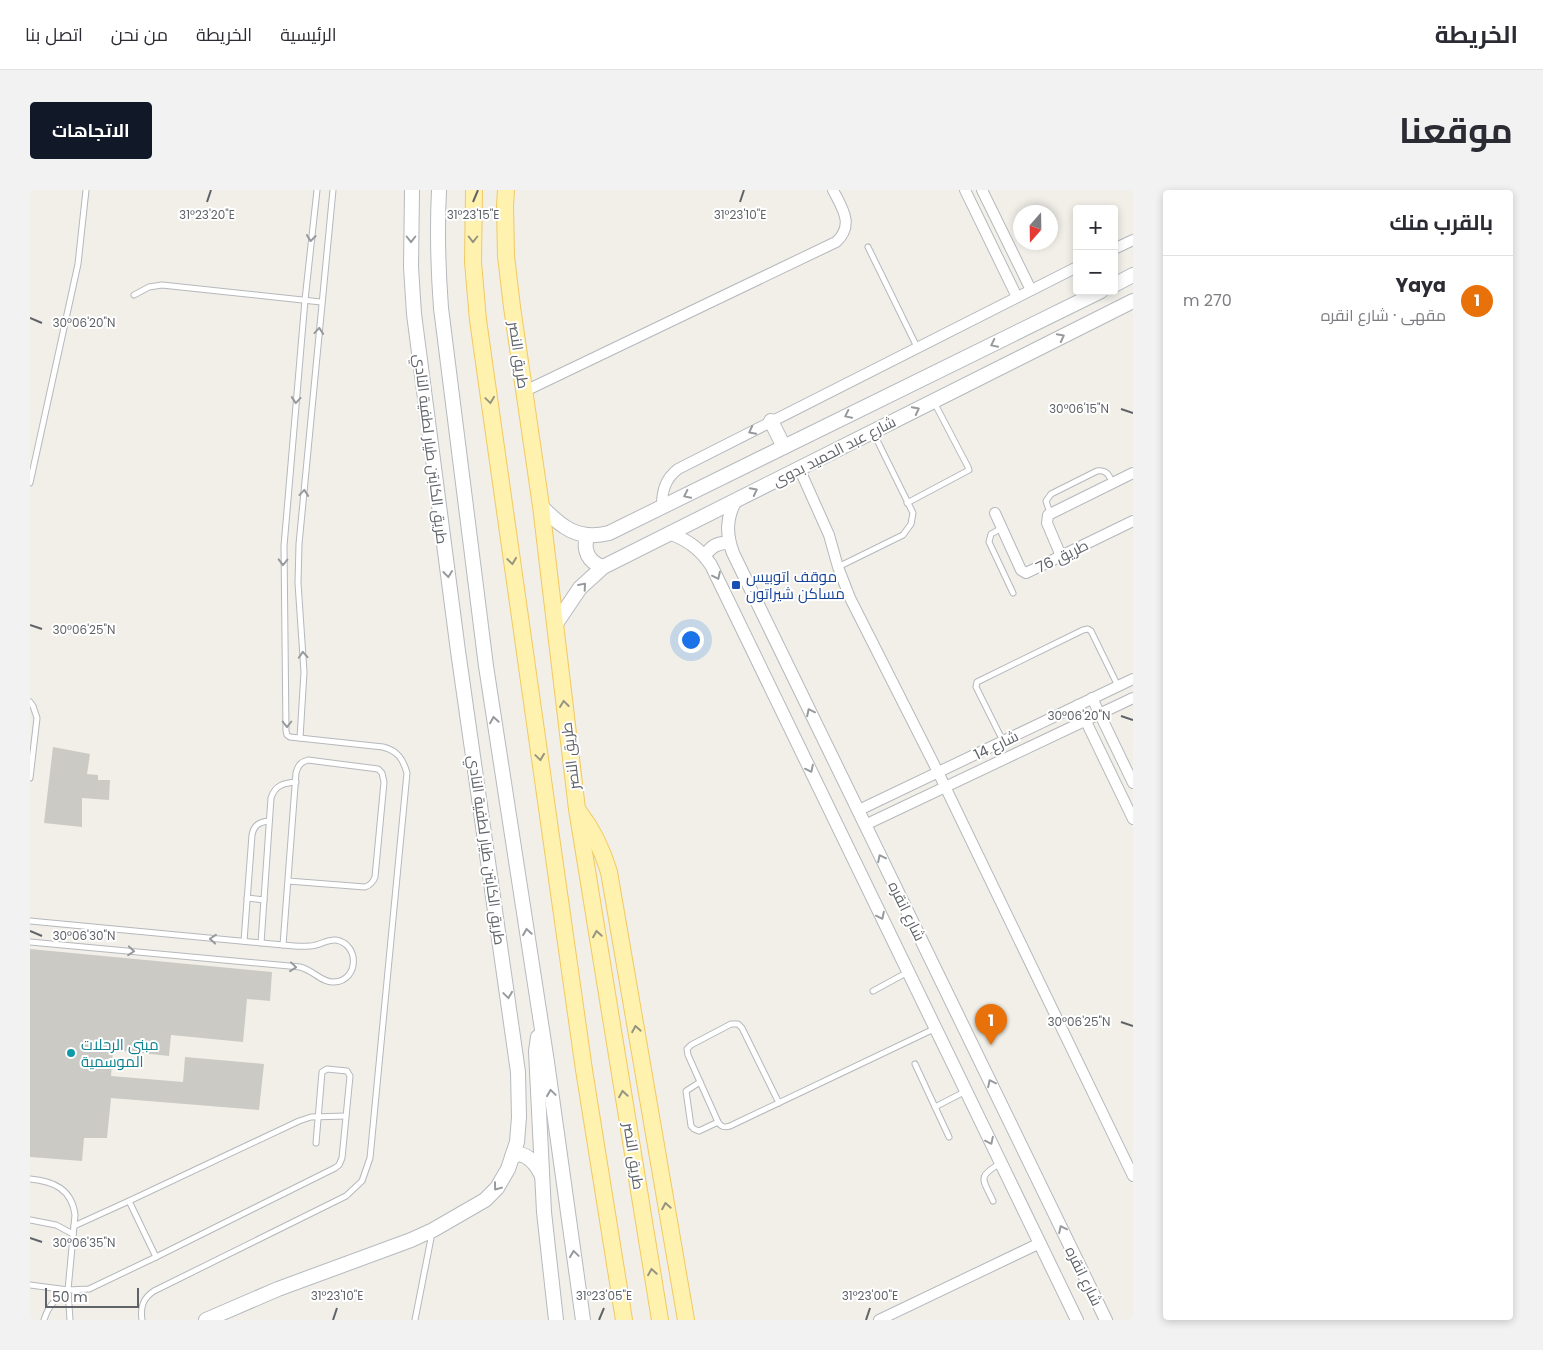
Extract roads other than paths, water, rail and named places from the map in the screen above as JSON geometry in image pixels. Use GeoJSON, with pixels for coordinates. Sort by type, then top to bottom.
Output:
{"type":"FeatureCollection","features":[{"type":"Feature","properties":{"kind":"main road","name":"طريق الكابتن طيار لطفية النادي"},"geometry":{"type":"LineString","coordinates":[[206,1320],[278,1289],[367,1257],[433,1230],[485,1200],[497,1188],[508,1169],[517,1142],[519,1117],[518,1072],[458,651],[414,314],[411,266],[412,190]]}},
{"type":"Feature","properties":{"kind":"main road","name":"طريق الكابتن طيار لطفية النادي"},"geometry":{"type":"LineString","coordinates":[[439,190],[437,246],[441,308],[486,666],[583,1320]]}},
{"type":"Feature","properties":{"kind":"main road","name":"طريق النصر"},"geometry":{"type":"LineString","coordinates":[[474,190],[473,262],[478,320],[584,1070],[624,1320]]}},
{"type":"Feature","properties":{"kind":"main road","name":"طريق النصر"},"geometry":{"type":"LineString","coordinates":[[506,190],[506,256],[541,506],[577,809],[660,1320]]}},
{"type":"Feature","properties":{"kind":"main road"},"geometry":{"type":"LineString","coordinates":[[1118,283],[1133,275]]}},
{"type":"Feature","properties":{"kind":"main road","name":"شارع عبد الحميد بدوى"},"geometry":{"type":"LineString","coordinates":[[587,536],[599,536],[609,533],[1093,295]]}},
{"type":"Feature","properties":{"kind":"main road","name":"شارع عبد الحميد بدوى"},"geometry":{"type":"LineString","coordinates":[[555,626],[580,588],[603,567],[1133,301]]}},
{"type":"Feature","properties":{"kind":"main road"},"geometry":{"type":"LineString","coordinates":[[771,421],[784,447]]}},
{"type":"Feature","properties":{"kind":"main road"},"geometry":{"type":"LineString","coordinates":[[541,506],[564,527],[587,536],[586,552],[593,562],[603,567]]}},
{"type":"Feature","properties":{"kind":"main road"},"geometry":{"type":"LineString","coordinates":[[577,809],[590,826],[598,841],[609,872],[686,1320]]}},
{"type":"Feature","properties":{"kind":"main road"},"geometry":{"type":"LineString","coordinates":[[541,1027],[536,1051],[542,1176],[556,1320]]}},
{"type":"Feature","properties":{"kind":"main road"},"geometry":{"type":"LineString","coordinates":[[512,1157],[519,1154],[529,1158],[542,1176]]}},
{"type":"Feature","properties":{"kind":"street"},"geometry":{"type":"LineString","coordinates":[[525,391],[836,242],[843,234],[846,219],[833,190]]}},
{"type":"Feature","properties":{"kind":"street"},"geometry":{"type":"LineString","coordinates":[[965,190],[1016,297]]}},
{"type":"Feature","properties":{"kind":"street"},"geometry":{"type":"LineString","coordinates":[[982,190],[1031,290]]}},
{"type":"Feature","properties":{"kind":"street"},"geometry":{"type":"LineString","coordinates":[[1118,247],[1133,240]]}},
{"type":"Feature","properties":{"kind":"street"},"geometry":{"type":"LineString","coordinates":[[662,506],[662,495],[666,482],[678,469],[1073,270]]}},
{"type":"Feature","properties":{"kind":"street"},"geometry":{"type":"LineString","coordinates":[[800,468],[829,534],[838,567],[850,598],[945,786],[1133,1176]]}},
{"type":"Feature","properties":{"kind":"street"},"geometry":{"type":"LineString","coordinates":[[1061,556],[1047,520],[1050,514],[1133,474]]}},
{"type":"Feature","properties":{"kind":"street","name":"شارع انقره"},"geometry":{"type":"LineString","coordinates":[[736,500],[728,521],[729,543],[1106,1320]]}},
{"type":"Feature","properties":{"kind":"street","name":"طريق 76"},"geometry":{"type":"LineString","coordinates":[[995,513],[1021,570],[1024,572],[1029,572],[1133,521]]}},
{"type":"Feature","properties":{"kind":"street","name":"شارع انقره"},"geometry":{"type":"LineString","coordinates":[[669,533],[689,542],[705,556],[711,565],[1077,1320]]}},
{"type":"Feature","properties":{"kind":"street"},"geometry":{"type":"LineString","coordinates":[[705,556],[716,545],[729,543]]}},
{"type":"Feature","properties":{"kind":"street","name":"شارع 14"},"geometry":{"type":"LineString","coordinates":[[858,810],[1133,679]]}},
{"type":"Feature","properties":{"kind":"street"},"geometry":{"type":"LineString","coordinates":[[1092,698],[1133,783]]}},
{"type":"Feature","properties":{"kind":"street","name":"شارع 14"},"geometry":{"type":"LineString","coordinates":[[865,825],[1133,698]]}},
{"type":"Feature","properties":{"kind":"street"},"geometry":{"type":"LineString","coordinates":[[1078,705],[1133,820]]}},
{"type":"Feature","properties":{"kind":"street"},"geometry":{"type":"LineString","coordinates":[[879,1320],[1040,1243]]}},
{"type":"Feature","properties":{"kind":"lane"},"geometry":{"type":"LineString","coordinates":[[30,483],[77,270],[86,190]]}},
{"type":"Feature","properties":{"kind":"lane"},"geometry":{"type":"LineString","coordinates":[[142,1320],[142,1307],[148,1295],[346,1196],[362,1181],[370,1158],[407,773],[401,758],[391,749],[288,736],[286,731],[284,546],[305,300],[318,190]]}},
{"type":"Feature","properties":{"kind":"lane"},"geometry":{"type":"LineString","coordinates":[[300,738],[304,672],[298,584],[299,544],[333,190]]}},
{"type":"Feature","properties":{"kind":"lane"},"geometry":{"type":"LineString","coordinates":[[868,247],[918,347]]}},
{"type":"Feature","properties":{"kind":"lane"},"geometry":{"type":"LineString","coordinates":[[134,295],[149,287],[162,285],[322,302]]}},
{"type":"Feature","properties":{"kind":"lane"},"geometry":{"type":"LineString","coordinates":[[907,503],[969,470],[933,401]]}},
{"type":"Feature","properties":{"kind":"lane"},"geometry":{"type":"LineString","coordinates":[[838,567],[903,535],[907,532],[913,519],[912,513],[873,432]]}},
{"type":"Feature","properties":{"kind":"lane"},"geometry":{"type":"LineString","coordinates":[[1050,514],[1046,501],[1051,494],[1101,470],[1108,473],[1112,483]]}},
{"type":"Feature","properties":{"kind":"lane"},"geometry":{"type":"LineString","coordinates":[[1002,528],[991,534],[988,542],[1013,593]]}},
{"type":"Feature","properties":{"kind":"lane"},"geometry":{"type":"LineString","coordinates":[[1002,741],[976,687],[978,680],[1084,629],[1089,630],[1118,686]]}},
{"type":"Feature","properties":{"kind":"lane"},"geometry":{"type":"LineString","coordinates":[[30,702],[37,718],[30,778]]}},
{"type":"Feature","properties":{"kind":"lane"},"geometry":{"type":"LineString","coordinates":[[283,945],[288,880],[297,768],[308,760],[378,769],[384,777],[376,877],[370,885],[365,887],[288,880]]}},
{"type":"Feature","properties":{"kind":"lane"},"geometry":{"type":"LineString","coordinates":[[261,943],[271,798],[276,788],[285,783],[296,782]]}},
{"type":"Feature","properties":{"kind":"lane"},"geometry":{"type":"LineString","coordinates":[[244,942],[253,830],[260,822],[269,821]]}},
{"type":"Feature","properties":{"kind":"lane"},"geometry":{"type":"LineString","coordinates":[[247,898],[264,900]]}},
{"type":"Feature","properties":{"kind":"lane"},"geometry":{"type":"LineString","coordinates":[[30,921],[283,945],[311,946],[330,940],[347,945],[354,956],[353,968],[350,974],[341,981],[329,982],[313,972],[300,967],[30,942]]}},
{"type":"Feature","properties":{"kind":"lane"},"geometry":{"type":"LineString","coordinates":[[873,991],[908,971]]}},
{"type":"Feature","properties":{"kind":"lane"},"geometry":{"type":"LineString","coordinates":[[779,1103],[742,1028],[738,1024],[731,1024],[689,1047],[688,1055],[722,1127],[730,1126],[779,1103],[936,1028]]}},
{"type":"Feature","properties":{"kind":"lane"},"geometry":{"type":"LineString","coordinates":[[915,1064],[949,1137]]}},
{"type":"Feature","properties":{"kind":"lane"},"geometry":{"type":"LineString","coordinates":[[30,1285],[68,1290],[89,1289],[335,1168],[339,1165],[342,1158],[350,1074],[345,1070],[323,1070],[316,1143]]}},
{"type":"Feature","properties":{"kind":"lane"},"geometry":{"type":"LineString","coordinates":[[700,1082],[688,1089],[686,1093],[691,1126],[699,1131],[718,1122]]}},
{"type":"Feature","properties":{"kind":"lane"},"geometry":{"type":"LineString","coordinates":[[935,1107],[966,1091]]}},
{"type":"Feature","properties":{"kind":"lane"},"geometry":{"type":"LineString","coordinates":[[74,1226],[299,1120],[318,1116],[346,1116]]}},
{"type":"Feature","properties":{"kind":"lane"},"geometry":{"type":"LineString","coordinates":[[993,1201],[984,1182],[984,1175],[988,1170],[1001,1163]]}},
{"type":"Feature","properties":{"kind":"lane"},"geometry":{"type":"LineString","coordinates":[[30,1179],[44,1180],[52,1184],[65,1192],[74,1206],[68,1290],[70,1320]]}},
{"type":"Feature","properties":{"kind":"lane"},"geometry":{"type":"LineString","coordinates":[[129,1201],[156,1257]]}},
{"type":"Feature","properties":{"kind":"lane"},"geometry":{"type":"LineString","coordinates":[[30,1220],[56,1225],[73,1234]]}},
{"type":"Feature","properties":{"kind":"lane"},"geometry":{"type":"LineString","coordinates":[[415,1320],[433,1230]]}},
{"type":"Feature","properties":{"kind":"lane"},"geometry":{"type":"LineString","coordinates":[[44,1320],[48,1308],[53,1301],[68,1290]]}},
{"type":"Feature","properties":{"kind":"place","name":"موقف اتوبيس مساكن شيراتون"},"geometry":{"type":"Point","coordinates":[736,585]}},
{"type":"Feature","properties":{"kind":"place","name":"Yaya"},"geometry":{"type":"Point","coordinates":[991,1045]}},
{"type":"Feature","properties":{"kind":"place","name":"مبنى الرحلات الموسمية"},"geometry":{"type":"Point","coordinates":[71,1053]}}]}
